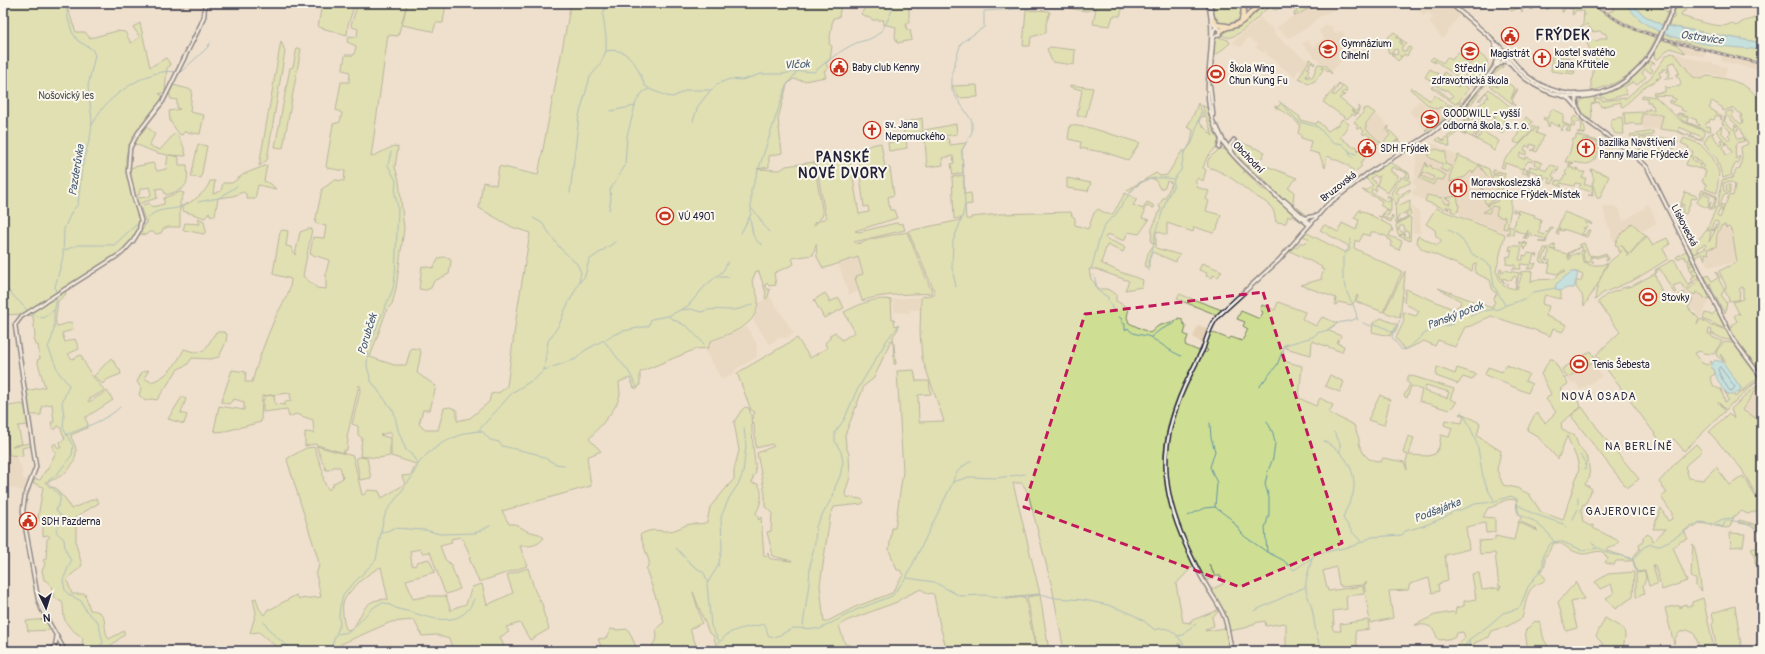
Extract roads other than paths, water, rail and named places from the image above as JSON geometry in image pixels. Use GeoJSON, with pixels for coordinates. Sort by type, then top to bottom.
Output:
{"type":"FeatureCollection","features":[{"type":"Feature","properties":{"kind":"highway"},"geometry":{"type":"LineString","coordinates":[[1219,29],[1238,22],[1242,18],[1243,8],[1240,3]]}},
{"type":"Feature","properties":{"kind":"highway"},"geometry":{"type":"LineString","coordinates":[[1219,29],[1238,25],[1253,10],[1266,3]]}},
{"type":"Feature","properties":{"kind":"highway"},"geometry":{"type":"LineString","coordinates":[[1212,21],[1218,25],[1228,26]]}},
{"type":"Feature","properties":{"kind":"main road"},"geometry":{"type":"LineString","coordinates":[[65,651],[42,610],[38,599],[23,516],[25,496],[36,467],[14,330],[16,323],[21,317],[122,253],[137,234],[141,218],[134,198],[128,172],[130,148],[138,133],[159,108],[168,93],[201,24],[204,16],[205,3]]}},
{"type":"Feature","properties":{"kind":"main road"},"geometry":{"type":"LineString","coordinates":[[1209,3],[1214,32],[1211,41]]}},
{"type":"Feature","properties":{"kind":"main road"},"geometry":{"type":"LineString","coordinates":[[1450,3],[1490,37],[1524,73],[1538,83],[1557,91],[1576,95],[1592,94],[1608,90]]}},
{"type":"Feature","properties":{"kind":"main road"},"geometry":{"type":"LineString","coordinates":[[1577,107],[1582,98],[1592,96],[1623,84],[1641,69],[1658,41],[1675,3]]}},
{"type":"Feature","properties":{"kind":"main road"},"geometry":{"type":"LineString","coordinates":[[1212,21],[1219,29]]}},
{"type":"Feature","properties":{"kind":"main road"},"geometry":{"type":"LineString","coordinates":[[1211,41],[1212,21]]}},
{"type":"Feature","properties":{"kind":"main road"},"geometry":{"type":"LineString","coordinates":[[1214,32],[1219,35],[1219,29]]}},
{"type":"Feature","properties":{"kind":"main road"},"geometry":{"type":"LineString","coordinates":[[1214,32],[1219,29]]}},
{"type":"Feature","properties":{"kind":"main road","name":"Obchodní"},"geometry":{"type":"LineString","coordinates":[[1214,32],[1210,94],[1214,118],[1222,140],[1231,152],[1309,224]]}},
{"type":"Feature","properties":{"kind":"main road"},"geometry":{"type":"LineString","coordinates":[[1490,37],[1498,54],[1491,72]]}},
{"type":"Feature","properties":{"kind":"main road","name":"Obchodní"},"geometry":{"type":"LineString","coordinates":[[1211,41],[1208,103],[1212,119],[1222,140],[1227,149],[1246,170],[1304,219]]}},
{"type":"Feature","properties":{"kind":"main road"},"geometry":{"type":"LineString","coordinates":[[1504,53],[1514,67]]}},
{"type":"Feature","properties":{"kind":"main road","name":"Bruzovská"},"geometry":{"type":"LineString","coordinates":[[1232,651],[1223,615],[1201,576],[1182,537],[1172,512],[1167,487],[1166,455],[1170,424],[1180,395],[1215,319],[1280,260],[1309,224],[1327,205],[1356,182],[1444,124],[1463,107],[1504,53]]}},
{"type":"Feature","properties":{"kind":"main road"},"geometry":{"type":"LineString","coordinates":[[1491,72],[1504,61],[1508,62],[1537,86],[1559,94],[1592,96]]}},
{"type":"Feature","properties":{"kind":"main road","name":"Lískovecká"},"geometry":{"type":"LineString","coordinates":[[1559,94],[1570,99],[1577,107],[1583,118],[1637,158],[1648,168],[1733,339],[1762,378]]}},
{"type":"Feature","properties":{"kind":"main road"},"geometry":{"type":"LineString","coordinates":[[1576,95],[1577,107]]}},
{"type":"Feature","properties":{"kind":"main road"},"geometry":{"type":"LineString","coordinates":[[1227,149],[1220,148],[1222,140],[1228,142]]}},
{"type":"Feature","properties":{"kind":"main road"},"geometry":{"type":"LineString","coordinates":[[1231,152],[1230,145],[1234,140]]}},
{"type":"Feature","properties":{"kind":"main road"},"geometry":{"type":"LineString","coordinates":[[1306,229],[1304,219],[1316,216]]}},
{"type":"Feature","properties":{"kind":"main road"},"geometry":{"type":"LineString","coordinates":[[50,651],[55,646],[57,635]]}},
{"type":"Feature","properties":{"kind":"water","name":"Ostravice"},"geometry":{"type":"Polygon","coordinates":[[[1625,3],[1630,3],[1645,16],[1662,25],[1762,43],[1762,50],[1714,45],[1680,39],[1649,26],[1637,17],[1625,3]]]}},
{"type":"Feature","properties":{"kind":"water"},"geometry":{"type":"Polygon","coordinates":[[[1571,272],[1578,273],[1574,288],[1567,288],[1560,291],[1555,289],[1556,284],[1571,272]]]}},
{"type":"Feature","properties":{"kind":"water"},"geometry":{"type":"Polygon","coordinates":[[[1715,360],[1723,362],[1741,388],[1737,393],[1732,395],[1728,394],[1724,390],[1715,374],[1714,369],[1710,367],[1715,360]]]}},
{"type":"Feature","properties":{"kind":"waterway","name":"Pazderůvka"},"geometry":{"type":"LineString","coordinates":[[69,3],[67,15],[72,32],[78,41],[92,49],[95,55],[88,86],[92,120],[91,133],[82,167],[78,204],[72,211],[64,229],[63,257],[55,287],[57,296],[54,314],[54,328],[48,347],[59,373],[69,385],[62,403],[64,416],[63,428],[73,446],[72,455],[58,473],[47,482],[60,496],[60,502],[56,510],[64,519],[56,531],[64,539],[65,549],[71,561],[63,580],[65,590],[68,594],[81,601],[86,611],[98,622],[103,642],[98,651]]}},
{"type":"Feature","properties":{"kind":"waterway"},"geometry":{"type":"LineString","coordinates":[[570,193],[579,116],[590,77],[600,65],[606,51],[603,15],[606,3]]}},
{"type":"Feature","properties":{"kind":"waterway","name":"Vlčok"},"geometry":{"type":"LineString","coordinates":[[609,210],[611,199],[610,190],[625,166],[627,136],[636,102],[643,92],[649,89],[673,97],[687,90],[711,90],[717,84],[730,79],[742,80],[761,74],[781,74],[801,71],[814,72],[845,49],[878,34],[889,18],[895,3]]}},
{"type":"Feature","properties":{"kind":"waterway"},"geometry":{"type":"LineString","coordinates":[[1049,7],[1059,7],[1059,5]]}},
{"type":"Feature","properties":{"kind":"waterway"},"geometry":{"type":"LineString","coordinates":[[984,11],[1047,7]]}},
{"type":"Feature","properties":{"kind":"waterway"},"geometry":{"type":"LineString","coordinates":[[956,287],[952,268],[953,241],[962,218],[965,205],[962,150],[972,132],[972,121],[952,91],[952,72],[961,43],[984,27],[984,12]]}},
{"type":"Feature","properties":{"kind":"waterway"},"geometry":{"type":"LineString","coordinates":[[179,72],[207,48],[210,43]]}},
{"type":"Feature","properties":{"kind":"waterway"},"geometry":{"type":"LineString","coordinates":[[606,51],[614,50],[627,55],[636,66],[645,86],[649,88]]}},
{"type":"Feature","properties":{"kind":"waterway"},"geometry":{"type":"LineString","coordinates":[[92,125],[99,112],[126,88],[156,73],[167,71],[176,72]]}},
{"type":"Feature","properties":{"kind":"waterway"},"geometry":{"type":"LineString","coordinates":[[752,189],[786,86],[796,73]]}},
{"type":"Feature","properties":{"kind":"waterway"},"geometry":{"type":"LineString","coordinates":[[693,121],[698,106],[710,91]]}},
{"type":"Feature","properties":{"kind":"waterway"},"geometry":{"type":"LineString","coordinates":[[1279,101],[1299,122],[1318,127],[1328,138]]}},
{"type":"Feature","properties":{"kind":"waterway"},"geometry":{"type":"LineString","coordinates":[[611,111],[635,106]]}},
{"type":"Feature","properties":{"kind":"waterway"},"geometry":{"type":"LineString","coordinates":[[1091,269],[1105,225],[1116,214],[1132,190],[1138,185],[1153,178],[1174,179],[1181,170],[1184,153],[1192,143],[1201,112]]}},
{"type":"Feature","properties":{"kind":"waterway"},"geometry":{"type":"LineString","coordinates":[[1329,139],[1331,142],[1342,144],[1350,152],[1356,154]]}},
{"type":"Feature","properties":{"kind":"waterway"},"geometry":{"type":"LineString","coordinates":[[1349,150],[1350,155],[1353,158]]}},
{"type":"Feature","properties":{"kind":"waterway","name":"Porubček"},"geometry":{"type":"LineString","coordinates":[[337,651],[332,645],[340,624],[340,606],[344,593],[376,560],[386,512],[412,477],[418,464],[406,450],[398,430],[394,412],[371,381],[367,366],[368,351],[393,289],[395,276],[398,208],[395,194],[396,181],[388,165],[391,152]]}},
{"type":"Feature","properties":{"kind":"waterway"},"geometry":{"type":"LineString","coordinates":[[1160,219],[1167,198],[1173,187],[1174,179]]}},
{"type":"Feature","properties":{"kind":"waterway"},"geometry":{"type":"LineString","coordinates":[[198,202],[219,198],[237,186]]}},
{"type":"Feature","properties":{"kind":"waterway"},"geometry":{"type":"LineString","coordinates":[[741,233],[751,214],[751,189]]}},
{"type":"Feature","properties":{"kind":"waterway"},"geometry":{"type":"LineString","coordinates":[[142,225],[144,225],[152,214],[162,210],[185,206]]}},
{"type":"Feature","properties":{"kind":"waterway"},"geometry":{"type":"LineString","coordinates":[[752,209],[769,232]]}},
{"type":"Feature","properties":{"kind":"waterway"},"geometry":{"type":"LineString","coordinates":[[418,464],[426,455],[442,443],[465,433],[478,431],[513,392],[536,378],[544,370],[548,341],[559,325],[579,283],[581,272],[577,264],[560,248],[542,223],[533,218]]}},
{"type":"Feature","properties":{"kind":"waterway"},"geometry":{"type":"LineString","coordinates":[[750,218],[753,235],[762,245]]}},
{"type":"Feature","properties":{"kind":"waterway"},"geometry":{"type":"LineString","coordinates":[[1149,271],[1149,261],[1155,232],[1159,222]]}},
{"type":"Feature","properties":{"kind":"waterway"},"geometry":{"type":"LineString","coordinates":[[65,250],[78,245],[114,245],[136,225],[138,225]]}},
{"type":"Feature","properties":{"kind":"waterway"},"geometry":{"type":"LineString","coordinates":[[1448,229],[1460,237],[1471,253],[1491,266],[1494,286],[1505,305]]}},
{"type":"Feature","properties":{"kind":"waterway"},"geometry":{"type":"LineString","coordinates":[[1343,280],[1343,258],[1349,247],[1351,239]]}},
{"type":"Feature","properties":{"kind":"waterway"},"geometry":{"type":"LineString","coordinates":[[579,283],[585,276],[589,260],[615,242]]}},
{"type":"Feature","properties":{"kind":"waterway"},"geometry":{"type":"LineString","coordinates":[[544,370],[576,359],[584,351],[613,335],[623,331],[649,326],[651,319],[668,316],[688,306],[705,286],[723,271],[728,262]]}},
{"type":"Feature","properties":{"kind":"waterway"},"geometry":{"type":"LineString","coordinates":[[1094,275],[1098,291],[1108,297],[1108,300]]}},
{"type":"Feature","properties":{"kind":"waterway"},"geometry":{"type":"LineString","coordinates":[[718,277],[729,277]]}},
{"type":"Feature","properties":{"kind":"waterway"},"geometry":{"type":"LineString","coordinates":[[1344,283],[1357,318]]}},
{"type":"Feature","properties":{"kind":"waterway"},"geometry":{"type":"LineString","coordinates":[[3,285],[30,313],[43,318],[54,310]]}},
{"type":"Feature","properties":{"kind":"waterway","name":"Panský potok"},"geometry":{"type":"LineString","coordinates":[[1469,317],[1481,311],[1499,309],[1526,298],[1534,292],[1555,288]]}},
{"type":"Feature","properties":{"kind":"waterway"},"geometry":{"type":"LineString","coordinates":[[1110,303],[1114,313]]}},
{"type":"Feature","properties":{"kind":"waterway"},"geometry":{"type":"LineString","coordinates":[[682,310],[691,309],[701,312],[712,310],[734,310],[753,304]]}},
{"type":"Feature","properties":{"kind":"waterway"},"geometry":{"type":"LineString","coordinates":[[669,317],[688,327],[704,344]]}},
{"type":"Feature","properties":{"kind":"waterway"},"geometry":{"type":"LineString","coordinates":[[1119,317],[1122,319],[1122,323],[1125,324],[1125,330],[1128,328],[1135,334],[1150,337],[1181,356]]}},
{"type":"Feature","properties":{"kind":"waterway","name":"Panský potok"},"geometry":{"type":"LineString","coordinates":[[1259,387],[1277,365],[1285,345],[1313,337],[1317,333],[1328,330],[1338,323],[1357,318],[1358,320]]}},
{"type":"Feature","properties":{"kind":"waterway"},"geometry":{"type":"LineString","coordinates":[[1393,332],[1400,320]]}},
{"type":"Feature","properties":{"kind":"waterway"},"geometry":{"type":"LineString","coordinates":[[1151,337],[1160,330],[1175,323]]}},
{"type":"Feature","properties":{"kind":"waterway","name":"Panský potok"},"geometry":{"type":"LineString","coordinates":[[1363,323],[1371,326]]}},
{"type":"Feature","properties":{"kind":"waterway","name":"Panský potok"},"geometry":{"type":"LineString","coordinates":[[1372,325],[1379,325],[1393,332],[1392,337],[1402,350],[1411,346],[1430,331],[1454,324]]}},
{"type":"Feature","properties":{"kind":"waterway"},"geometry":{"type":"LineString","coordinates":[[895,330],[899,326]]}},
{"type":"Feature","properties":{"kind":"waterway"},"geometry":{"type":"LineString","coordinates":[[803,626],[816,526],[833,496],[843,462],[841,452],[835,441],[835,432],[844,420],[856,392],[893,332]]}},
{"type":"Feature","properties":{"kind":"waterway"},"geometry":{"type":"LineString","coordinates":[[604,341],[629,372],[637,387]]}},
{"type":"Feature","properties":{"kind":"waterway"},"geometry":{"type":"LineString","coordinates":[[66,435],[102,420],[120,407]]}},
{"type":"Feature","properties":{"kind":"waterway"},"geometry":{"type":"LineString","coordinates":[[1462,411],[1475,438],[1487,488],[1494,500]]}},
{"type":"Feature","properties":{"kind":"waterway","name":"Panský potok"},"geometry":{"type":"LineString","coordinates":[[1758,416],[1762,422]]}},
{"type":"Feature","properties":{"kind":"waterway"},"geometry":{"type":"LineString","coordinates":[[1267,421],[1273,433],[1275,443],[1273,458],[1265,484],[1269,498],[1269,514],[1265,528],[1267,552]]}},
{"type":"Feature","properties":{"kind":"waterway","name":"Podšajárka"},"geometry":{"type":"LineString","coordinates":[[1210,423],[1211,438],[1215,451],[1210,467],[1217,483],[1215,507],[1231,519],[1244,536],[1267,552],[1283,560],[1294,570],[1312,558],[1316,552],[1325,552],[1353,546],[1372,537],[1402,535],[1405,531],[1443,518],[1454,511],[1458,511],[1475,504],[1492,502],[1511,496],[1517,499],[1518,511],[1520,515],[1534,521],[1549,534],[1554,542],[1560,541],[1582,550],[1599,548],[1610,554],[1623,556],[1632,560],[1644,547],[1651,544],[1658,546],[1700,522],[1723,527],[1725,521],[1741,522],[1754,528],[1762,536]]}},
{"type":"Feature","properties":{"kind":"waterway"},"geometry":{"type":"LineString","coordinates":[[719,641],[711,626],[707,584],[718,566],[722,549],[721,517],[729,498],[739,483],[743,473],[746,446],[744,428]]}},
{"type":"Feature","properties":{"kind":"waterway"},"geometry":{"type":"LineString","coordinates":[[478,431],[483,432],[490,440],[499,442],[502,446],[537,454],[556,464],[564,465]]}},
{"type":"Feature","properties":{"kind":"waterway"},"geometry":{"type":"LineString","coordinates":[[1334,432],[1340,443],[1340,452]]}},
{"type":"Feature","properties":{"kind":"waterway"},"geometry":{"type":"LineString","coordinates":[[1324,441],[1338,450],[1348,463],[1351,470],[1354,486],[1353,494],[1343,518],[1353,533],[1361,541]]}},
{"type":"Feature","properties":{"kind":"waterway"},"geometry":{"type":"LineString","coordinates":[[1580,455],[1586,462],[1585,469]]}},
{"type":"Feature","properties":{"kind":"waterway"},"geometry":{"type":"LineString","coordinates":[[713,651],[724,637],[735,630],[765,624],[768,635],[773,637],[793,628],[820,629],[856,610],[892,596],[906,578],[953,482],[955,475],[962,467],[971,461]]}},
{"type":"Feature","properties":{"kind":"waterway"},"geometry":{"type":"LineString","coordinates":[[953,482],[969,477],[997,478],[1025,474]]}},
{"type":"Feature","properties":{"kind":"waterway"},"geometry":{"type":"LineString","coordinates":[[1578,497],[1578,504]]}},
{"type":"Feature","properties":{"kind":"waterway"},"geometry":{"type":"LineString","coordinates":[[1518,505],[1534,514],[1563,524],[1566,527]]}},
{"type":"Feature","properties":{"kind":"waterway"},"geometry":{"type":"LineString","coordinates":[[1188,516],[1204,508],[1215,507]]}},
{"type":"Feature","properties":{"kind":"waterway"},"geometry":{"type":"LineString","coordinates":[[1573,519],[1578,509]]}},
{"type":"Feature","properties":{"kind":"waterway","name":"Podšajárka"},"geometry":{"type":"LineString","coordinates":[[1715,523],[1723,519],[1734,518]]}},
{"type":"Feature","properties":{"kind":"waterway"},"geometry":{"type":"LineString","coordinates":[[382,533],[394,528],[425,530],[440,534],[475,533],[490,526]]}},
{"type":"Feature","properties":{"kind":"waterway"},"geometry":{"type":"LineString","coordinates":[[1461,651],[1471,638],[1503,613],[1520,607],[1528,587],[1543,566],[1545,551],[1550,544],[1554,542]]}},
{"type":"Feature","properties":{"kind":"waterway"},"geometry":{"type":"LineString","coordinates":[[1592,542],[1596,547]]}},
{"type":"Feature","properties":{"kind":"waterway"},"geometry":{"type":"LineString","coordinates":[[676,548],[691,564],[704,573],[707,580]]}},
{"type":"Feature","properties":{"kind":"waterway"},"geometry":{"type":"LineString","coordinates":[[1312,558],[1306,581],[1306,591],[1311,606],[1317,636],[1323,651]]}},
{"type":"Feature","properties":{"kind":"waterway"},"geometry":{"type":"LineString","coordinates":[[1633,559],[1637,572]]}},
{"type":"Feature","properties":{"kind":"waterway"},"geometry":{"type":"LineString","coordinates":[[907,578],[934,582],[960,596],[984,595],[1009,598],[1041,594],[1055,598],[1084,600],[1108,605],[1130,613],[1144,621],[1155,630],[1161,628],[1171,630],[1179,637],[1188,651]]}},
{"type":"Feature","properties":{"kind":"waterway"},"geometry":{"type":"LineString","coordinates":[[1254,611],[1305,587]]}},
{"type":"Feature","properties":{"kind":"waterway"},"geometry":{"type":"LineString","coordinates":[[338,634],[350,631],[371,609],[381,603],[425,616],[450,619],[464,614],[470,608],[474,599]]}},
{"type":"Feature","properties":{"kind":"waterway"},"geometry":{"type":"LineString","coordinates":[[264,622],[272,633],[293,651]]}},
{"type":"Feature","properties":{"kind":"waterway"},"geometry":{"type":"LineString","coordinates":[[1177,636],[1184,635],[1187,630],[1196,624]]}},
{"type":"Feature","properties":{"kind":"waterway"},"geometry":{"type":"LineString","coordinates":[[1469,640],[1471,651]]}},
{"type":"Feature","properties":{"kind":"waterway","name":"Porubček"},"geometry":{"type":"LineString","coordinates":[[330,651],[332,646]]}},
{"type":"Feature","properties":{"kind":"railway"},"geometry":{"type":"LineString","coordinates":[[1590,3],[1636,30],[1681,44],[1762,64]]}},
{"type":"Feature","properties":{"kind":"place","name":"Magistrát"},"geometry":{"type":"Point","coordinates":[1510,36]}},
{"type":"Feature","properties":{"kind":"place","name":"Gymnázium Cihelní"},"geometry":{"type":"Point","coordinates":[1328,49]}},
{"type":"Feature","properties":{"kind":"place","name":"Střední zdravotnická škola"},"geometry":{"type":"Point","coordinates":[1470,51]}},
{"type":"Feature","properties":{"kind":"place","name":"kostel svatého Jana Křtitele"},"geometry":{"type":"Point","coordinates":[1542,58]}},
{"type":"Feature","properties":{"kind":"place","name":"Baby club Kenny"},"geometry":{"type":"Point","coordinates":[839,67]}},
{"type":"Feature","properties":{"kind":"place","name":"Škola Wing Chun Kung Fu"},"geometry":{"type":"Point","coordinates":[1216,74]}},
{"type":"Feature","properties":{"kind":"place","name":"GOODWILL - vyšší odborná škola, s. r. o."},"geometry":{"type":"Point","coordinates":[1430,119]}},
{"type":"Feature","properties":{"kind":"place","name":"sv. Jana Nepomuckého"},"geometry":{"type":"Point","coordinates":[872,130]}},
{"type":"Feature","properties":{"kind":"place","name":"SDH Frýdek"},"geometry":{"type":"Point","coordinates":[1367,148]}},
{"type":"Feature","properties":{"kind":"place","name":"bazilika Navštívení Panny Marie Frýdecké"},"geometry":{"type":"Point","coordinates":[1586,148]}},
{"type":"Feature","properties":{"kind":"place","name":"Moravskoslezská nemocnice Frýdek-Místek"},"geometry":{"type":"Point","coordinates":[1458,188]}},
{"type":"Feature","properties":{"kind":"place","name":"VÚ 4901"},"geometry":{"type":"Point","coordinates":[665,216]}},
{"type":"Feature","properties":{"kind":"place","name":"Stovky"},"geometry":{"type":"Point","coordinates":[1648,297]}},
{"type":"Feature","properties":{"kind":"place","name":"Tenis Šebesta"},"geometry":{"type":"Point","coordinates":[1579,364]}},
{"type":"Feature","properties":{"kind":"place","name":"SDH Pazderna"},"geometry":{"type":"Point","coordinates":[28,521]}},
{"type":"Feature","properties":{"kind":"district","name":"FRÝDEK"},"geometry":{"type":"Point","coordinates":[1563,35]}},
{"type":"Feature","properties":{"kind":"district","name":"PANSKÉ NOVÉ DVORY"},"geometry":{"type":"Point","coordinates":[843,166]}},
{"type":"Feature","properties":{"kind":"district","name":"NOVÁ OSADA"},"geometry":{"type":"Point","coordinates":[1599,396]}},
{"type":"Feature","properties":{"kind":"district","name":"NA BERLÍNĚ"},"geometry":{"type":"Point","coordinates":[1639,446]}},
{"type":"Feature","properties":{"kind":"district","name":"GAJEROVICE"},"geometry":{"type":"Point","coordinates":[1621,511]}},
{"type":"Feature","properties":{"kind":"park label","name":"Nošovický les"},"geometry":{"type":"Point","coordinates":[66,95]}}]}
